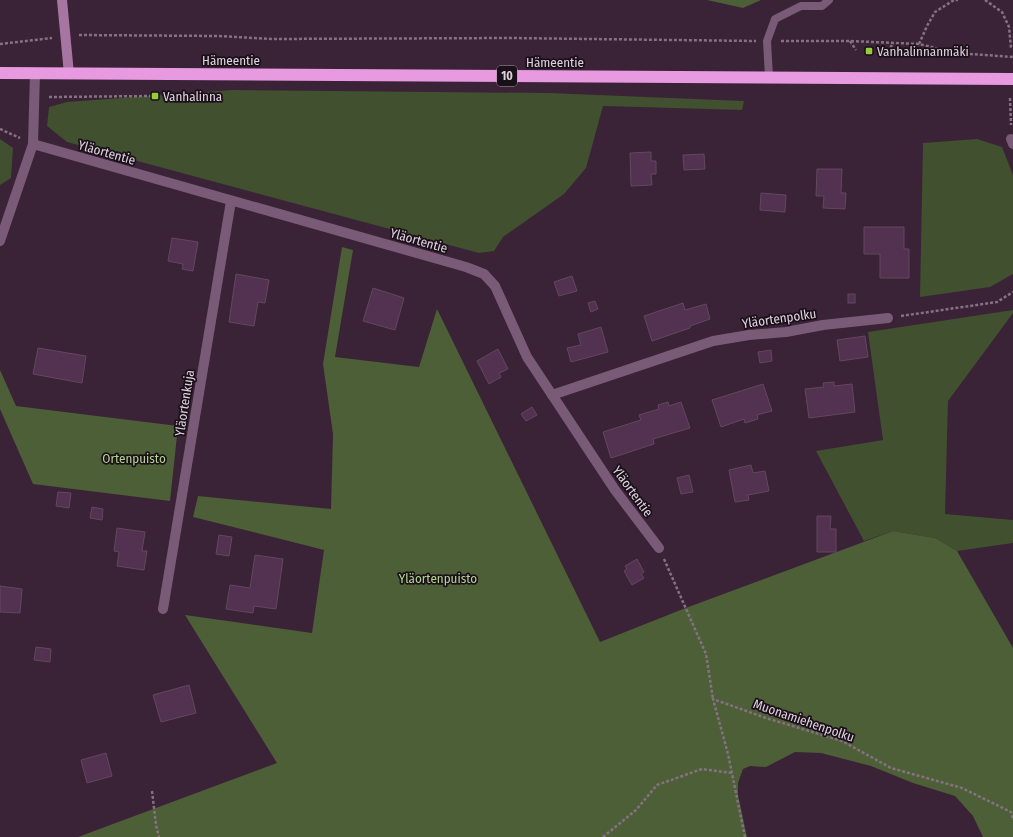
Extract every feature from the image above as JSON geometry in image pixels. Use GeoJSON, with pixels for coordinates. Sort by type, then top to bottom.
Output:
{"type":"FeatureCollection","features":[{"type":"Feature","properties":{"kind":"highway","name":"Hämeentie"},"geometry":{"type":"LineString","coordinates":[[0,73],[1013,79]]}},
{"type":"Feature","properties":{"kind":"street"},"geometry":{"type":"LineString","coordinates":[[62,0],[69,74]]}},
{"type":"Feature","properties":{"kind":"street"},"geometry":{"type":"LineString","coordinates":[[0,241],[33,144],[35,74]]}},
{"type":"Feature","properties":{"kind":"street","name":"Yläortentie"},"geometry":{"type":"LineString","coordinates":[[33,144],[466,267],[484,274],[494,286],[527,357],[615,490],[659,548]]}},
{"type":"Feature","properties":{"kind":"street","name":"Yläortenkuja"},"geometry":{"type":"LineString","coordinates":[[163,609],[231,201]]}},
{"type":"Feature","properties":{"kind":"street","name":"Yläortenpolku"},"geometry":{"type":"LineString","coordinates":[[552,395],[713,341],[749,335],[786,332],[824,325],[888,318]]}},
{"type":"Feature","properties":{"kind":"lane"},"geometry":{"type":"LineString","coordinates":[[769,78],[767,41],[775,19],[801,6],[822,6],[829,0]]}},
{"type":"Feature","properties":{"kind":"path"},"geometry":{"type":"LineString","coordinates":[[919,44],[926,26],[935,12],[954,0],[958,0]]}},
{"type":"Feature","properties":{"kind":"path"},"geometry":{"type":"LineString","coordinates":[[985,0],[1002,12],[1009,27],[1011,48]]}},
{"type":"Feature","properties":{"kind":"path"},"geometry":{"type":"LineString","coordinates":[[0,44],[66,36],[218,36],[272,39],[509,38],[850,41],[919,44],[956,53],[1013,57]]}},
{"type":"Feature","properties":{"kind":"path"},"geometry":{"type":"LineString","coordinates":[[850,41],[856,50]]}},
{"type":"Feature","properties":{"kind":"path"},"geometry":{"type":"LineString","coordinates":[[888,52],[893,43]]}},
{"type":"Feature","properties":{"kind":"path"},"geometry":{"type":"LineString","coordinates":[[34,97],[155,96]]}},
{"type":"Feature","properties":{"kind":"path"},"geometry":{"type":"LineString","coordinates":[[1010,98],[1012,142]]}},
{"type":"Feature","properties":{"kind":"path"},"geometry":{"type":"LineString","coordinates":[[0,129],[33,144]]}},
{"type":"Feature","properties":{"kind":"path"},"geometry":{"type":"LineString","coordinates":[[888,318],[997,302],[1013,292]]}},
{"type":"Feature","properties":{"kind":"path"},"geometry":{"type":"LineString","coordinates":[[659,548],[706,654],[713,698],[732,773],[745,837]]}},
{"type":"Feature","properties":{"kind":"path","name":"Muonamiehenpolku"},"geometry":{"type":"LineString","coordinates":[[713,698],[766,718],[842,741],[891,768],[962,788],[1011,812],[1013,820]]}},
{"type":"Feature","properties":{"kind":"path"},"geometry":{"type":"LineString","coordinates":[[603,837],[636,810],[657,785],[702,769],[732,773]]}},
{"type":"Feature","properties":{"kind":"path"},"geometry":{"type":"LineString","coordinates":[[152,791],[159,837]]}},
{"type":"Feature","properties":{"kind":"green space"},"geometry":{"type":"Polygon","coordinates":[[[707,0],[761,0],[743,8],[707,0]]]}},
{"type":"Feature","properties":{"kind":"green space"},"geometry":{"type":"Polygon","coordinates":[[[232,90],[549,93],[744,101],[742,110],[603,106],[586,168],[564,194],[503,237],[494,251],[479,253],[67,142],[47,126],[49,107],[67,102],[232,90]]]}},
{"type":"Feature","properties":{"kind":"green space"},"geometry":{"type":"Polygon","coordinates":[[[0,139],[13,148],[11,178],[0,185],[0,139]]]}},
{"type":"Feature","properties":{"kind":"green space"},"geometry":{"type":"Polygon","coordinates":[[[977,139],[1002,147],[1013,175],[1013,274],[990,287],[920,297],[923,143],[977,139]]]}},
{"type":"Feature","properties":{"kind":"green space","name":"Yläortenpuisto"},"geometry":{"type":"Polygon","coordinates":[[[342,247],[353,250],[335,357],[419,367],[437,309],[600,642],[683,609],[893,531],[935,538],[957,551],[1013,648],[1013,837],[983,837],[973,816],[955,796],[913,783],[871,766],[821,753],[795,752],[766,767],[750,766],[743,769],[738,783],[738,795],[747,837],[78,837],[277,763],[185,615],[312,633],[324,550],[193,517],[198,496],[331,509],[333,434],[323,364],[342,247]]]}},
{"type":"Feature","properties":{"kind":"green space"},"geometry":{"type":"Polygon","coordinates":[[[1013,310],[1013,313],[948,401],[945,514],[1013,520],[1013,543],[957,551],[935,538],[893,531],[864,541],[816,451],[883,440],[868,332],[1013,310]]]}},
{"type":"Feature","properties":{"kind":"green space","name":"Ortenpuisto"},"geometry":{"type":"Polygon","coordinates":[[[0,370],[16,406],[178,426],[170,501],[33,484],[0,409],[0,370]]]}},
{"type":"Feature","properties":{"kind":"building"},"geometry":{"type":"Polygon","coordinates":[[[651,152],[651,161],[656,161],[656,174],[651,174],[652,185],[631,186],[630,153],[651,152]]]}},
{"type":"Feature","properties":{"kind":"building"},"geometry":{"type":"Polygon","coordinates":[[[704,154],[705,169],[684,170],[683,155],[704,154]]]}},
{"type":"Feature","properties":{"kind":"building"},"geometry":{"type":"Polygon","coordinates":[[[817,169],[842,169],[841,193],[846,193],[845,209],[823,208],[824,196],[816,196],[817,169]]]}},
{"type":"Feature","properties":{"kind":"building"},"geometry":{"type":"Polygon","coordinates":[[[761,193],[786,195],[785,212],[760,210],[761,193]]]}},
{"type":"Feature","properties":{"kind":"building"},"geometry":{"type":"Polygon","coordinates":[[[864,227],[904,227],[904,249],[909,249],[909,278],[880,278],[880,254],[864,254],[864,227]]]}},
{"type":"Feature","properties":{"kind":"building"},"geometry":{"type":"Polygon","coordinates":[[[172,238],[198,242],[193,271],[182,269],[183,264],[168,261],[172,238]]]}},
{"type":"Feature","properties":{"kind":"building"},"geometry":{"type":"Polygon","coordinates":[[[236,274],[269,280],[265,303],[258,302],[254,326],[229,322],[236,274]]]}},
{"type":"Feature","properties":{"kind":"building"},"geometry":{"type":"Polygon","coordinates":[[[572,276],[577,291],[559,296],[554,282],[572,276]]]}},
{"type":"Feature","properties":{"kind":"building"},"geometry":{"type":"Polygon","coordinates":[[[373,288],[404,298],[395,330],[363,321],[373,288]]]}},
{"type":"Feature","properties":{"kind":"building"},"geometry":{"type":"Polygon","coordinates":[[[848,294],[855,294],[855,303],[848,303],[848,294]]]}},
{"type":"Feature","properties":{"kind":"building"},"geometry":{"type":"Polygon","coordinates":[[[595,301],[598,309],[591,312],[588,303],[595,301]]]}},
{"type":"Feature","properties":{"kind":"building"},"geometry":{"type":"Polygon","coordinates":[[[683,303],[685,310],[706,304],[710,319],[690,326],[690,328],[652,341],[644,316],[683,303]]]}},
{"type":"Feature","properties":{"kind":"building"},"geometry":{"type":"Polygon","coordinates":[[[601,327],[608,352],[571,362],[567,348],[581,345],[578,334],[601,327]]]}},
{"type":"Feature","properties":{"kind":"building"},"geometry":{"type":"Polygon","coordinates":[[[865,336],[868,357],[840,361],[837,340],[865,336]]]}},
{"type":"Feature","properties":{"kind":"building"},"geometry":{"type":"Polygon","coordinates":[[[38,348],[86,356],[82,383],[33,374],[38,348]]]}},
{"type":"Feature","properties":{"kind":"building"},"geometry":{"type":"Polygon","coordinates":[[[498,349],[508,369],[499,373],[501,377],[489,384],[477,361],[498,349]]]}},
{"type":"Feature","properties":{"kind":"building"},"geometry":{"type":"Polygon","coordinates":[[[771,350],[772,361],[760,363],[758,352],[771,350]]]}},
{"type":"Feature","properties":{"kind":"building"},"geometry":{"type":"Polygon","coordinates":[[[834,382],[834,386],[852,384],[855,412],[809,418],[805,389],[824,387],[823,383],[834,382]]]}},
{"type":"Feature","properties":{"kind":"building"},"geometry":{"type":"Polygon","coordinates":[[[763,384],[772,411],[757,415],[758,419],[745,423],[744,419],[721,427],[712,400],[763,384]]]}},
{"type":"Feature","properties":{"kind":"building"},"geometry":{"type":"Polygon","coordinates":[[[668,402],[669,406],[681,402],[690,428],[653,439],[654,444],[611,458],[603,432],[641,420],[639,415],[659,409],[658,405],[668,402]]]}},
{"type":"Feature","properties":{"kind":"building"},"geometry":{"type":"Polygon","coordinates":[[[532,407],[537,415],[526,421],[521,414],[532,407]]]}},
{"type":"Feature","properties":{"kind":"building"},"geometry":{"type":"Polygon","coordinates":[[[751,465],[753,473],[765,471],[769,491],[748,495],[749,500],[735,502],[729,470],[751,465]]]}},
{"type":"Feature","properties":{"kind":"building"},"geometry":{"type":"Polygon","coordinates":[[[689,475],[693,492],[681,494],[677,478],[689,475]]]}},
{"type":"Feature","properties":{"kind":"building"},"geometry":{"type":"Polygon","coordinates":[[[58,492],[71,493],[69,508],[56,506],[58,492]]]}},
{"type":"Feature","properties":{"kind":"building"},"geometry":{"type":"Polygon","coordinates":[[[92,507],[103,509],[102,520],[90,518],[92,507]]]}},
{"type":"Feature","properties":{"kind":"building"},"geometry":{"type":"Polygon","coordinates":[[[817,516],[831,516],[830,529],[836,529],[836,552],[817,552],[817,516]]]}},
{"type":"Feature","properties":{"kind":"building"},"geometry":{"type":"Polygon","coordinates":[[[117,528],[145,532],[142,551],[147,551],[144,570],[117,566],[119,552],[114,551],[117,528]]]}},
{"type":"Feature","properties":{"kind":"building"},"geometry":{"type":"Polygon","coordinates":[[[219,535],[232,537],[229,556],[216,554],[219,535]]]}},
{"type":"Feature","properties":{"kind":"building"},"geometry":{"type":"Polygon","coordinates":[[[255,555],[283,559],[276,609],[254,606],[253,613],[226,609],[230,585],[250,588],[255,555]]]}},
{"type":"Feature","properties":{"kind":"building"},"geometry":{"type":"Polygon","coordinates":[[[637,559],[644,572],[641,574],[644,578],[632,585],[624,571],[627,569],[625,566],[637,559]]]}},
{"type":"Feature","properties":{"kind":"building"},"geometry":{"type":"Polygon","coordinates":[[[0,586],[22,589],[20,613],[0,612],[0,586]]]}},
{"type":"Feature","properties":{"kind":"building"},"geometry":{"type":"Polygon","coordinates":[[[36,647],[51,649],[50,662],[34,660],[36,647]]]}},
{"type":"Feature","properties":{"kind":"building"},"geometry":{"type":"Polygon","coordinates":[[[189,685],[196,713],[161,722],[153,695],[189,685]]]}},
{"type":"Feature","properties":{"kind":"building"},"geometry":{"type":"Polygon","coordinates":[[[106,753],[112,776],[87,783],[81,760],[106,753]]]}},
{"type":"Feature","properties":{"kind":"place","name":"Vanhalinnanmäki"},"geometry":{"type":"Point","coordinates":[869,51]}},
{"type":"Feature","properties":{"kind":"place","name":"Vanhalinna"},"geometry":{"type":"Point","coordinates":[155,96]}}]}
